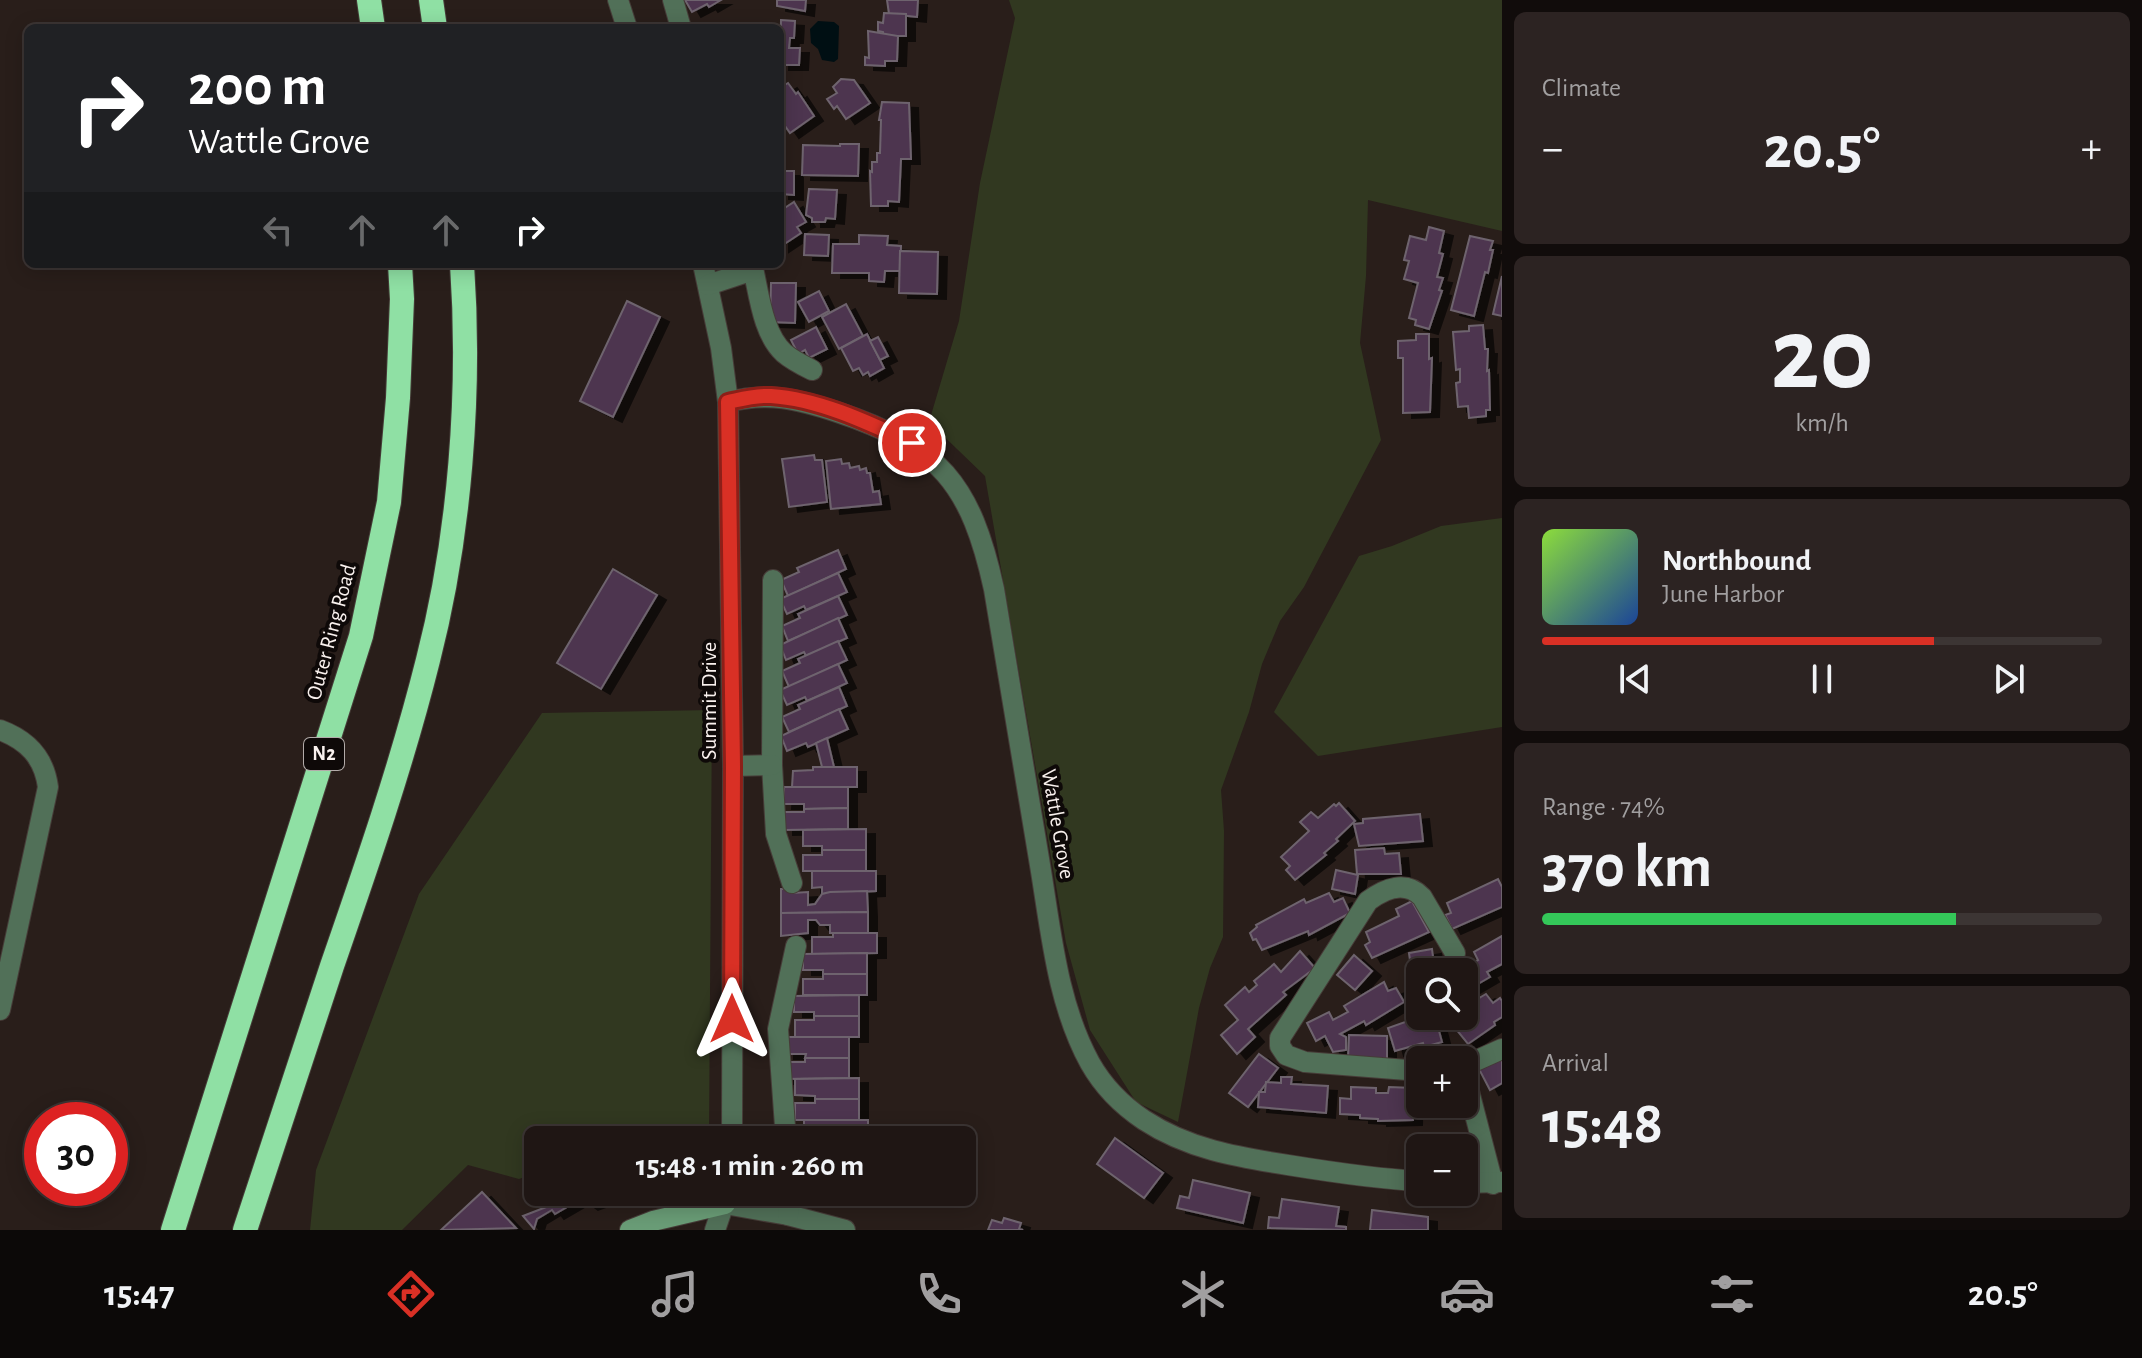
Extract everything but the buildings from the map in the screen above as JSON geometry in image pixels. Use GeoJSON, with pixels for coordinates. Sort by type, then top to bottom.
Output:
{"type":"FeatureCollection","features":[{"type":"Feature","properties":{"kind":"highway"},"geometry":{"type":"LineString","coordinates":[[369,0],[372,24]]}},
{"type":"Feature","properties":{"kind":"highway"},"geometry":{"type":"LineString","coordinates":[[431,0],[434,24]]}},
{"type":"Feature","properties":{"kind":"highway","name":"Outer Ring Road"},"geometry":{"type":"LineString","coordinates":[[173,1230],[361,636],[389,502],[398,398],[400,268]]}},
{"type":"Feature","properties":{"kind":"highway"},"geometry":{"type":"LineString","coordinates":[[245,1230],[392,785],[429,658],[449,551],[463,416],[465,309],[462,268]]}},
{"type":"Feature","properties":{"kind":"main road"},"geometry":{"type":"LineString","coordinates":[[630,1230],[653,1221],[697,1213],[711,1206]]}},
{"type":"Feature","properties":{"kind":"main road"},"geometry":{"type":"LineString","coordinates":[[697,1213],[719,1229]]}},
{"type":"Feature","properties":{"kind":"street"},"geometry":{"type":"LineString","coordinates":[[618,0],[626,24]]}},
{"type":"Feature","properties":{"kind":"street"},"geometry":{"type":"LineString","coordinates":[[673,0],[680,24]]}},
{"type":"Feature","properties":{"kind":"street","name":"Summit Drive"},"geometry":{"type":"LineString","coordinates":[[704,268],[721,348],[728,402],[733,766],[732,1126]]}},
{"type":"Feature","properties":{"kind":"street"},"geometry":{"type":"LineString","coordinates":[[708,285],[750,268]]}},
{"type":"Feature","properties":{"kind":"street"},"geometry":{"type":"LineString","coordinates":[[752,268],[768,326],[776,342],[782,351],[812,370]]}},
{"type":"Feature","properties":{"kind":"street","name":"Wattle Grove"},"geometry":{"type":"LineString","coordinates":[[728,402],[770,396],[786,398],[883,430],[912,443],[931,458],[964,499],[982,539],[994,589],[1059,975],[1078,1038],[1103,1082],[1123,1104],[1144,1120],[1213,1152],[1327,1172],[1406,1180]]}},
{"type":"Feature","properties":{"kind":"street"},"geometry":{"type":"LineString","coordinates":[[773,580],[772,765],[776,834],[792,883]]}},
{"type":"Feature","properties":{"kind":"street"},"geometry":{"type":"LineString","coordinates":[[0,730],[27,743],[42,764],[48,787],[0,1010]]}},
{"type":"Feature","properties":{"kind":"street"},"geometry":{"type":"LineString","coordinates":[[733,766],[772,765]]}},
{"type":"Feature","properties":{"kind":"street"},"geometry":{"type":"LineString","coordinates":[[1406,1070],[1305,1062],[1286,1055],[1280,1046],[1280,1038],[1368,901],[1381,891],[1406,887],[1415,890],[1455,953]]}},
{"type":"Feature","properties":{"kind":"street"},"geometry":{"type":"LineString","coordinates":[[785,1126],[778,1029],[796,946]]}},
{"type":"Feature","properties":{"kind":"street"},"geometry":{"type":"LineString","coordinates":[[1478,1060],[1502,1049]]}},
{"type":"Feature","properties":{"kind":"street"},"geometry":{"type":"LineString","coordinates":[[1478,1118],[1498,1183]]}},
{"type":"Feature","properties":{"kind":"street"},"geometry":{"type":"LineString","coordinates":[[719,1229],[725,1206]]}},
{"type":"Feature","properties":{"kind":"street"},"geometry":{"type":"LineString","coordinates":[[756,1206],[845,1230]]}},
{"type":"Feature","properties":{"kind":"street"},"geometry":{"type":"LineString","coordinates":[[788,1215],[789,1206]]}},
{"type":"Feature","properties":{"kind":"green space"},"geometry":{"type":"Polygon","coordinates":[[[1009,0],[1502,0],[1502,231],[1368,200],[1360,343],[1381,440],[1304,587],[1280,621],[1262,664],[1249,712],[1221,790],[1224,831],[1223,937],[1199,1008],[1178,1122],[1136,1102],[1090,1030],[1066,943],[985,476],[929,422],[959,321],[980,183],[1015,18],[1009,0]]]}},
{"type":"Feature","properties":{"kind":"green space"},"geometry":{"type":"Polygon","coordinates":[[[1502,518],[1502,727],[1318,756],[1274,712],[1359,556],[1441,526],[1502,518]]]}},
{"type":"Feature","properties":{"kind":"green space"},"geometry":{"type":"Polygon","coordinates":[[[712,710],[709,1126],[524,1126],[524,1177],[519,1179],[468,1165],[402,1230],[310,1230],[316,1170],[419,894],[542,713],[712,710]]]}},
{"type":"Feature","properties":{"kind":"shaded area"},"geometry":{"type":"Polygon","coordinates":[[[818,21],[834,22],[839,26],[838,59],[834,62],[822,60],[818,49],[811,43],[810,29],[818,21]]]}},
{"type":"Feature","properties":{"kind":"route"},"geometry":{"type":"LineString","coordinates":[[732,1019],[732,540],[728,402],[749,397],[786,398],[846,415],[912,443]]}}]}
